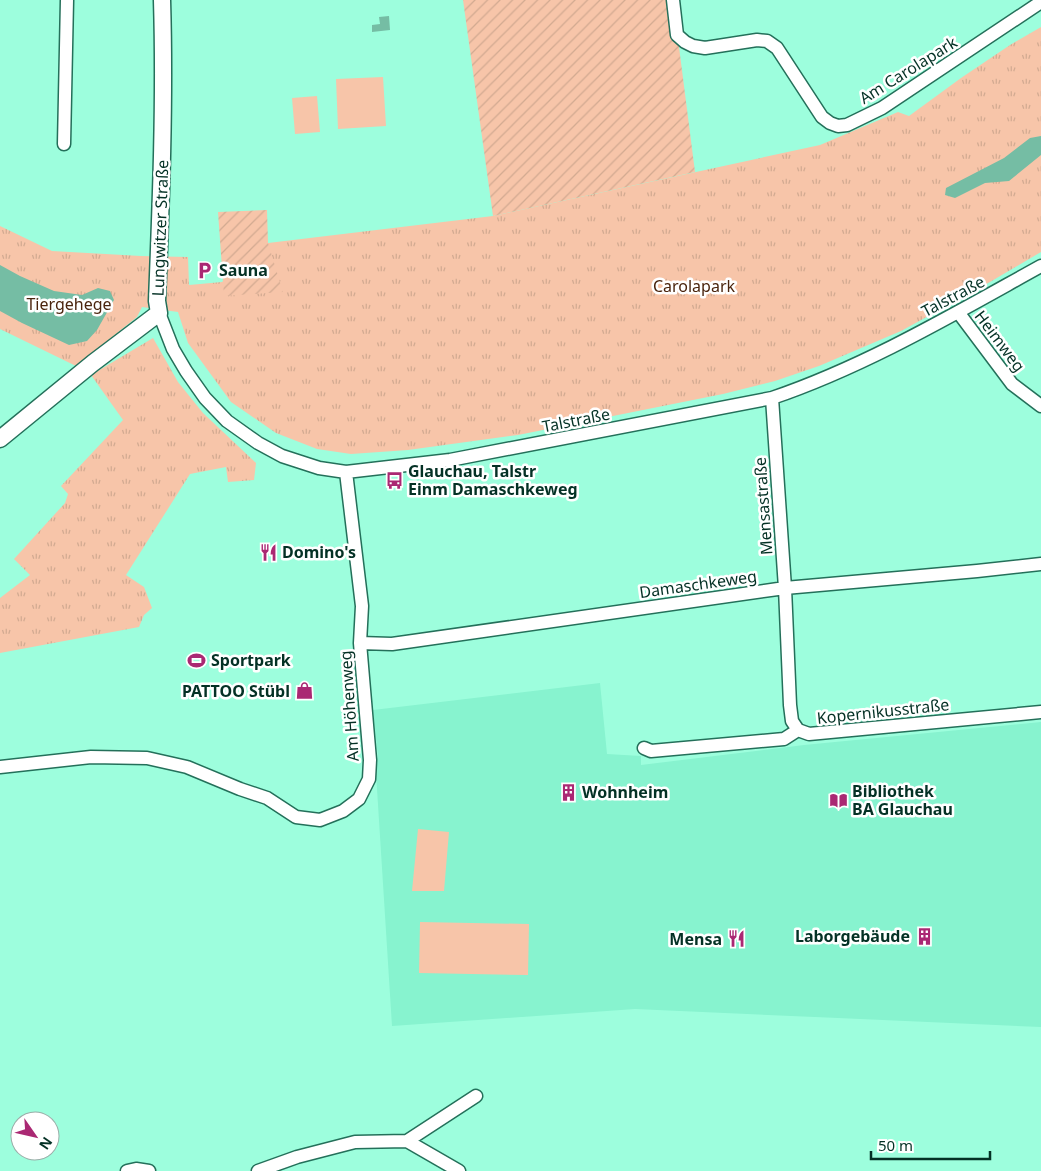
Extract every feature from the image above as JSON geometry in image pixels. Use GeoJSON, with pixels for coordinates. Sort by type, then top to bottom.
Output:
{"type":"FeatureCollection","features":[{"type":"Feature","properties":{"kind":"street"},"geometry":{"type":"LineString","coordinates":[[64,144],[67,0]]}},
{"type":"Feature","properties":{"kind":"street","name":"Lungwitzer Straße"},"geometry":{"type":"LineString","coordinates":[[0,439],[93,363],[159,313],[164,41],[162,0]]}},
{"type":"Feature","properties":{"kind":"street","name":"Am Carolapark"},"geometry":{"type":"LineString","coordinates":[[673,0],[677,35],[685,42],[693,46],[706,48],[757,40],[768,41],[777,48],[822,117],[838,126],[847,125],[882,108],[1041,2]]}},
{"type":"Feature","properties":{"kind":"street","name":"Talstraße"},"geometry":{"type":"LineString","coordinates":[[159,313],[172,349],[205,398],[227,421],[258,444],[282,456],[320,468],[346,472],[450,460],[772,398],[805,387],[853,366],[958,312],[1041,266]]}},
{"type":"Feature","properties":{"kind":"street","name":"Heimweg"},"geometry":{"type":"LineString","coordinates":[[958,312],[1012,384],[1041,406]]}},
{"type":"Feature","properties":{"kind":"street","name":"Mensastraße"},"geometry":{"type":"LineString","coordinates":[[772,398],[785,588],[790,705],[792,721],[798,730]]}},
{"type":"Feature","properties":{"kind":"street","name":"Am Höhenweg"},"geometry":{"type":"LineString","coordinates":[[0,767],[91,757],[147,758],[187,767],[267,798],[296,817],[320,820],[343,811],[359,799],[369,779],[370,760],[360,643],[362,606],[346,472]]}},
{"type":"Feature","properties":{"kind":"street","name":"Damaschkeweg"},"geometry":{"type":"LineString","coordinates":[[360,643],[392,644],[785,588],[1041,564]]}},
{"type":"Feature","properties":{"kind":"street","name":"Kopernikusstraße"},"geometry":{"type":"LineString","coordinates":[[644,748],[650,751],[784,739],[798,730],[809,734],[1041,712]]}},
{"type":"Feature","properties":{"kind":"street"},"geometry":{"type":"LineString","coordinates":[[407,1141],[476,1096]]}},
{"type":"Feature","properties":{"kind":"street"},"geometry":{"type":"LineString","coordinates":[[258,1171],[297,1157],[355,1142],[407,1141],[459,1171]]}},
{"type":"Feature","properties":{"kind":"street"},"geometry":{"type":"LineString","coordinates":[[127,1171],[136,1169],[149,1171]]}},
{"type":"Feature","properties":{"kind":"shaded area"},"geometry":{"type":"Polygon","coordinates":[[[389,16],[390,30],[372,32],[372,25],[380,24],[379,17],[389,16]]]}},
{"type":"Feature","properties":{"kind":"shaded area"},"geometry":{"type":"Polygon","coordinates":[[[1041,136],[1041,155],[1009,181],[985,183],[955,198],[945,195],[946,188],[1004,158],[1030,138],[1041,136]]]}},
{"type":"Feature","properties":{"kind":"shaded area"},"geometry":{"type":"Polygon","coordinates":[[[0,265],[54,291],[82,295],[98,288],[110,291],[114,300],[97,330],[87,341],[69,345],[0,311],[0,265]]]}},
{"type":"Feature","properties":{"kind":"shaded area"},"geometry":{"type":"Polygon","coordinates":[[[600,683],[607,754],[641,756],[641,765],[804,745],[1041,722],[1041,1027],[635,1009],[392,1026],[376,773],[378,757],[373,710],[600,683]]]}},
{"type":"Feature","properties":{"kind":"green space"},"geometry":{"type":"Polygon","coordinates":[[[463,0],[673,0],[695,172],[493,216],[463,0]]]}},
{"type":"Feature","properties":{"kind":"green space","name":"Carolapark"},"geometry":{"type":"Polygon","coordinates":[[[1041,27],[1041,252],[901,331],[819,366],[775,381],[723,394],[518,435],[408,450],[351,454],[317,449],[276,433],[231,402],[188,343],[178,312],[142,307],[137,317],[76,366],[0,329],[0,226],[52,251],[188,257],[189,285],[222,282],[268,243],[493,216],[820,145],[898,112],[909,116],[961,78],[1041,27]]]}},
{"type":"Feature","properties":{"kind":"green space"},"geometry":{"type":"Polygon","coordinates":[[[383,77],[386,126],[338,129],[336,79],[383,77]]]}},
{"type":"Feature","properties":{"kind":"green space"},"geometry":{"type":"Polygon","coordinates":[[[317,96],[320,132],[295,134],[292,98],[317,96]]]}},
{"type":"Feature","properties":{"kind":"green space"},"geometry":{"type":"Polygon","coordinates":[[[267,210],[268,243],[283,292],[224,296],[218,212],[267,210]]]}},
{"type":"Feature","properties":{"kind":"green space"},"geometry":{"type":"Polygon","coordinates":[[[153,338],[178,382],[203,413],[256,463],[254,480],[228,482],[226,467],[190,474],[126,575],[144,587],[152,608],[144,615],[139,627],[0,653],[0,598],[30,575],[14,559],[65,503],[68,494],[61,486],[123,420],[91,375],[153,338]]]}},
{"type":"Feature","properties":{"kind":"green space"},"geometry":{"type":"Polygon","coordinates":[[[418,829],[449,832],[444,891],[412,891],[418,829]]]}},
{"type":"Feature","properties":{"kind":"green space"},"geometry":{"type":"Polygon","coordinates":[[[420,922],[529,924],[528,975],[419,973],[420,922]]]}},
{"type":"Feature","properties":{"kind":"place","name":"Sauna"},"geometry":{"type":"Point","coordinates":[205,270]}},
{"type":"Feature","properties":{"kind":"place","name":"Glauchau, Talstr Einm Damaschkeweg"},"geometry":{"type":"Point","coordinates":[394,480]}},
{"type":"Feature","properties":{"kind":"place","name":"Domino's"},"geometry":{"type":"Point","coordinates":[268,552]}},
{"type":"Feature","properties":{"kind":"place","name":"Sportpark"},"geometry":{"type":"Point","coordinates":[197,660]}},
{"type":"Feature","properties":{"kind":"place","name":"PATTOO Stübl"},"geometry":{"type":"Point","coordinates":[304,691]}},
{"type":"Feature","properties":{"kind":"place","name":"Wohnheim"},"geometry":{"type":"Point","coordinates":[568,792]}},
{"type":"Feature","properties":{"kind":"place","name":"Bibliothek BA Glauchau"},"geometry":{"type":"Point","coordinates":[838,800]}},
{"type":"Feature","properties":{"kind":"place","name":"Laborgebäude"},"geometry":{"type":"Point","coordinates":[924,936]}},
{"type":"Feature","properties":{"kind":"place","name":"Mensa"},"geometry":{"type":"Point","coordinates":[736,939]}},
{"type":"Feature","properties":{"kind":"park label","name":"Tiergehege"},"geometry":{"type":"Point","coordinates":[69,304]}}]}
